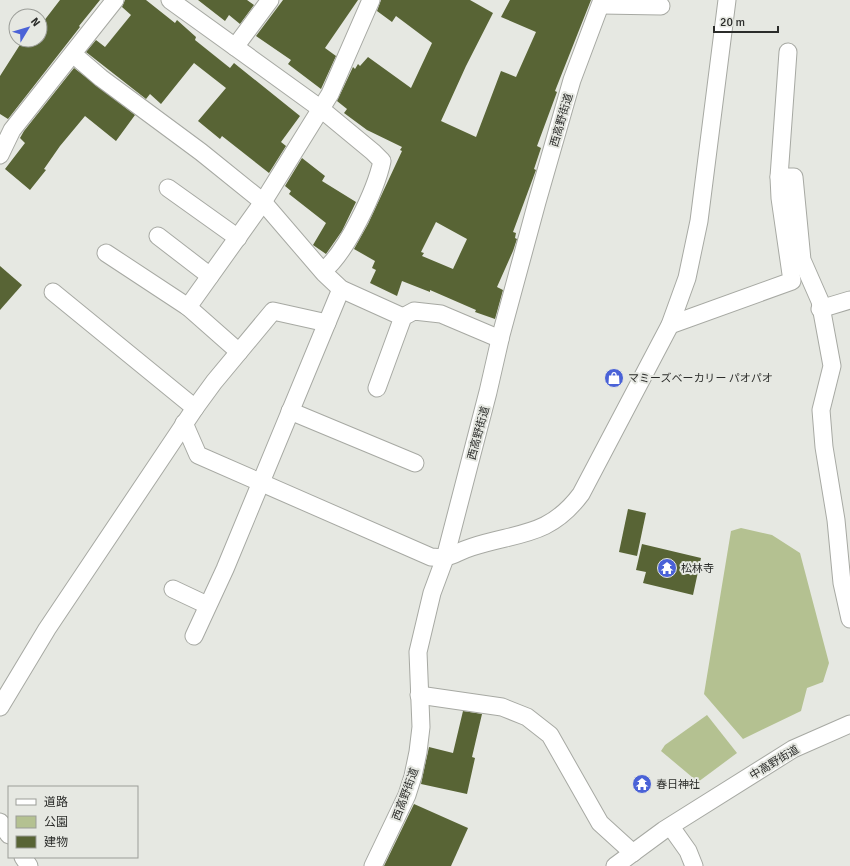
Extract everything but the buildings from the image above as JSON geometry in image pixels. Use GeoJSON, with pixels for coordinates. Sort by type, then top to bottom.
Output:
{"type":"FeatureCollection","features":[{"type":"Feature","properties":{"kind":"street"},"geometry":{"type":"LineString","coordinates":[[0,155],[12,130],[115,0]]}},
{"type":"Feature","properties":{"kind":"street"},"geometry":{"type":"LineString","coordinates":[[170,0],[321,109],[373,152],[382,162],[378,178],[344,248],[332,264],[323,271]]}},
{"type":"Feature","properties":{"kind":"street"},"geometry":{"type":"LineString","coordinates":[[235,47],[270,0]]}},
{"type":"Feature","properties":{"kind":"street"},"geometry":{"type":"LineString","coordinates":[[188,308],[263,202],[330,94],[371,0]]}},
{"type":"Feature","properties":{"kind":"street"},"geometry":{"type":"LineString","coordinates":[[184,423],[198,455],[260,484],[387,536],[431,557],[445,558],[471,547],[539,530],[556,521],[570,510],[582,494],[670,325],[686,278],[699,221],[727,0]]}},
{"type":"Feature","properties":{"kind":"street"},"geometry":{"type":"LineString","coordinates":[[601,2],[661,6]]}},
{"type":"Feature","properties":{"kind":"street","name":"西高野街道"},"geometry":{"type":"LineString","coordinates":[[373,866],[407,795],[413,776],[421,727],[418,652],[432,593],[445,558],[488,392],[500,339],[537,202],[572,80],[601,2]]}},
{"type":"Feature","properties":{"kind":"street"},"geometry":{"type":"LineString","coordinates":[[670,325],[792,281],[780,198],[779,177],[788,52]]}},
{"type":"Feature","properties":{"kind":"street"},"geometry":{"type":"LineString","coordinates":[[73,54],[101,78],[201,152],[263,202],[323,271],[341,289],[403,317]]}},
{"type":"Feature","properties":{"kind":"street"},"geometry":{"type":"LineString","coordinates":[[779,177],[794,177],[802,260],[820,301],[820,309],[823,316],[832,366],[821,410],[824,447],[836,520],[842,583],[850,619]]}},
{"type":"Feature","properties":{"kind":"street"},"geometry":{"type":"LineString","coordinates":[[168,188],[238,238]]}},
{"type":"Feature","properties":{"kind":"street"},"geometry":{"type":"LineString","coordinates":[[158,236],[210,276]]}},
{"type":"Feature","properties":{"kind":"street"},"geometry":{"type":"LineString","coordinates":[[106,253],[188,308],[239,352]]}},
{"type":"Feature","properties":{"kind":"street"},"geometry":{"type":"LineString","coordinates":[[194,636],[207,605],[225,569],[341,289]]}},
{"type":"Feature","properties":{"kind":"street"},"geometry":{"type":"LineString","coordinates":[[53,292],[195,408]]}},
{"type":"Feature","properties":{"kind":"street"},"geometry":{"type":"LineString","coordinates":[[820,309],[850,300]]}},
{"type":"Feature","properties":{"kind":"street"},"geometry":{"type":"LineString","coordinates":[[376,388],[403,317],[414,310],[441,314],[500,339]]}},
{"type":"Feature","properties":{"kind":"street"},"geometry":{"type":"LineString","coordinates":[[0,707],[47,629],[184,423],[273,311],[327,323]]}},
{"type":"Feature","properties":{"kind":"street"},"geometry":{"type":"LineString","coordinates":[[290,411],[415,462]]}},
{"type":"Feature","properties":{"kind":"street"},"geometry":{"type":"LineString","coordinates":[[173,589],[207,605]]}},
{"type":"Feature","properties":{"kind":"street"},"geometry":{"type":"LineString","coordinates":[[419,694],[502,707],[527,717],[550,735],[600,823],[633,853]]}},
{"type":"Feature","properties":{"kind":"street","name":"中高野街道"},"geometry":{"type":"LineString","coordinates":[[671,827],[793,749],[850,724]]}},
{"type":"Feature","properties":{"kind":"street"},"geometry":{"type":"LineString","coordinates":[[0,822],[8,834]]}},
{"type":"Feature","properties":{"kind":"street"},"geometry":{"type":"LineString","coordinates":[[615,866],[671,827],[688,851],[694,866]]}},
{"type":"Feature","properties":{"kind":"green space"},"geometry":{"type":"Polygon","coordinates":[[[741,528],[772,535],[800,553],[829,663],[823,682],[807,688],[801,711],[743,739],[704,694],[731,531],[741,528]]]}},
{"type":"Feature","properties":{"kind":"green space"},"geometry":{"type":"Polygon","coordinates":[[[707,715],[737,753],[698,782],[661,751],[665,745],[707,715]]]}},
{"type":"Feature","properties":{"kind":"place","name":"マミーズベーカリー パオパオ"},"geometry":{"type":"Point","coordinates":[614,378]}},
{"type":"Feature","properties":{"kind":"place","name":"松林寺"},"geometry":{"type":"Point","coordinates":[667,568]}},
{"type":"Feature","properties":{"kind":"place","name":"春日神社"},"geometry":{"type":"Point","coordinates":[642,784]}}]}
